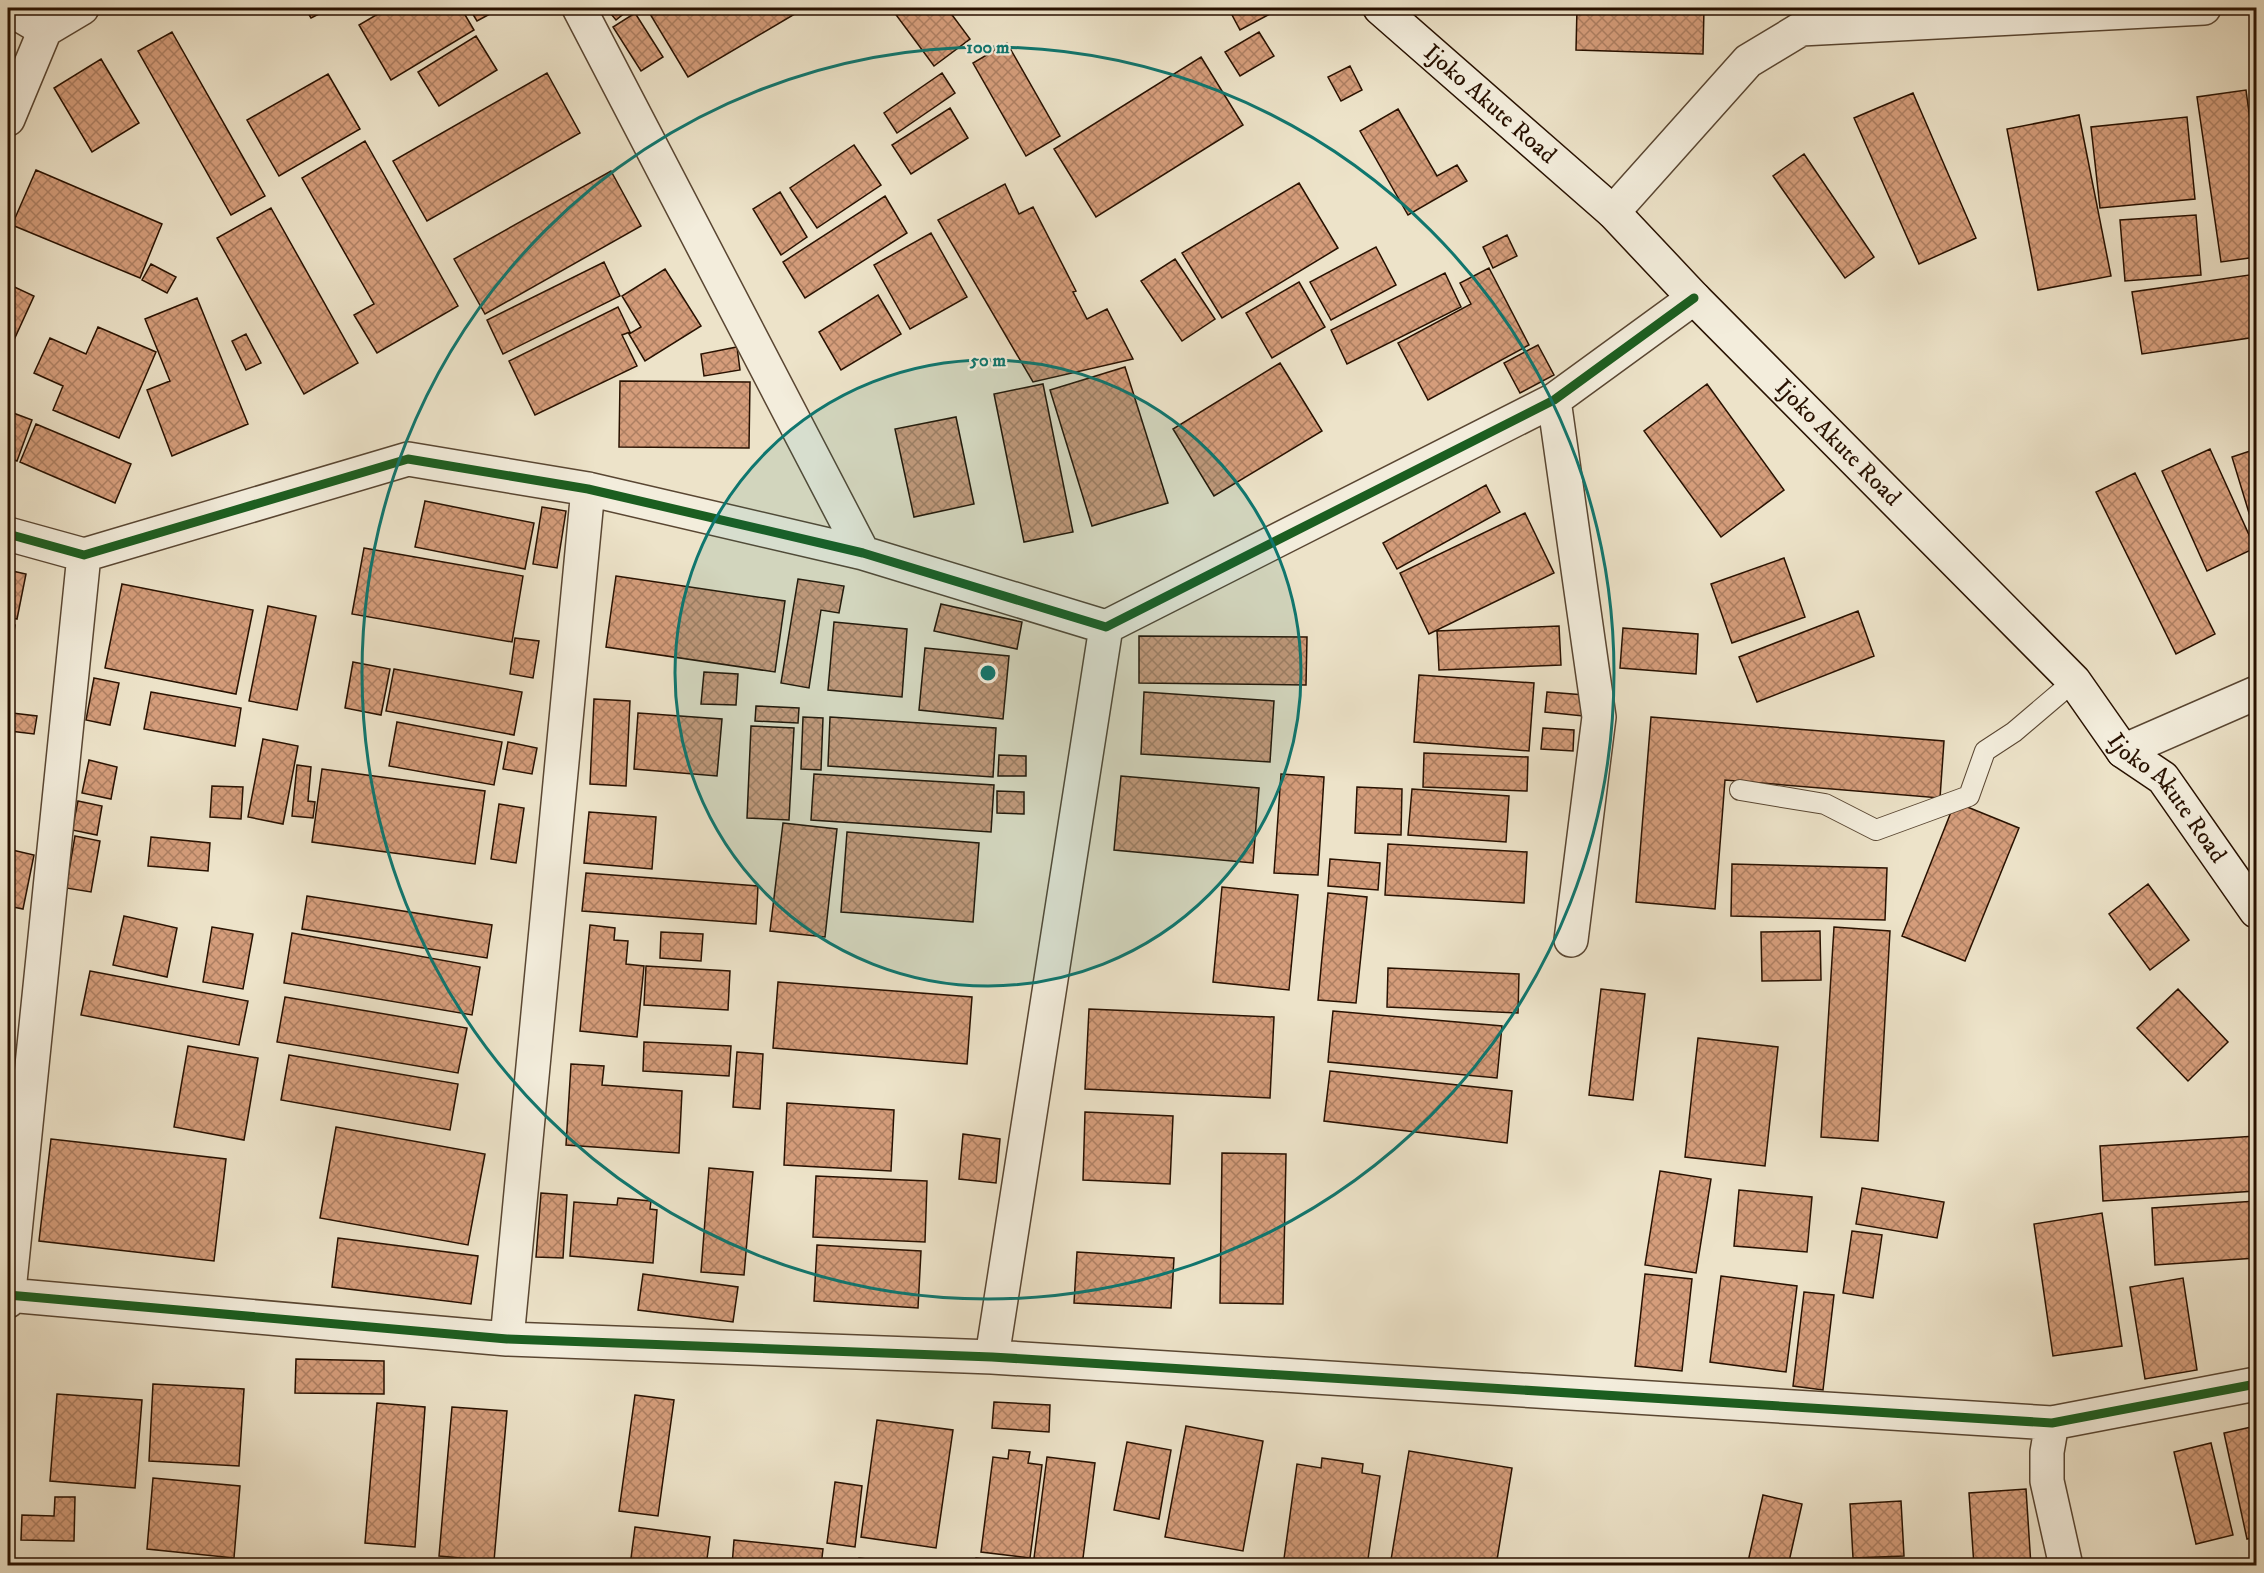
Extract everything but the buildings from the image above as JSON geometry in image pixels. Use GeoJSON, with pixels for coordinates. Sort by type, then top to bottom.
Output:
{"type":"FeatureCollection","features":[{"type":"Feature","properties":{"kind":"street"},"geometry":{"type":"LineString","coordinates":[[8,8],[45,30]]}},
{"type":"Feature","properties":{"kind":"street"},"geometry":{"type":"LineString","coordinates":[[8,119],[45,30],[82,8]]}},
{"type":"Feature","properties":{"kind":"street"},"geometry":{"type":"LineString","coordinates":[[579,8],[863,553]]}},
{"type":"Feature","properties":{"kind":"street","name":"Ijoko Akute Road"},"geometry":{"type":"LineString","coordinates":[[1380,8],[1613,212],[1694,298],[2074,681],[2123,751],[2163,778],[2256,911]]}},
{"type":"Feature","properties":{"kind":"street"},"geometry":{"type":"LineString","coordinates":[[1613,212],[1748,61],[1801,29],[2205,8]]}},
{"type":"Feature","properties":{"kind":"street"},"geometry":{"type":"LineString","coordinates":[[8,534],[84,555],[408,459],[588,489],[863,553],[1106,627],[1554,400],[1694,298]]}},
{"type":"Feature","properties":{"kind":"street"},"geometry":{"type":"LineString","coordinates":[[1554,400],[1599,717],[1571,940]]}},
{"type":"Feature","properties":{"kind":"street"},"geometry":{"type":"LineString","coordinates":[[507,1339],[588,489]]}},
{"type":"Feature","properties":{"kind":"street"},"geometry":{"type":"LineString","coordinates":[[8,1301],[84,555]]}},
{"type":"Feature","properties":{"kind":"street"},"geometry":{"type":"LineString","coordinates":[[992,1357],[1106,627]]}},
{"type":"Feature","properties":{"kind":"street"},"geometry":{"type":"LineString","coordinates":[[2123,751],[2256,693]]}},
{"type":"Feature","properties":{"kind":"street"},"geometry":{"type":"LineString","coordinates":[[8,1295],[507,1339],[992,1357],[2052,1422],[2256,1384]]}},
{"type":"Feature","properties":{"kind":"street"},"geometry":{"type":"LineString","coordinates":[[2052,1422],[2047,1452],[2047,1481],[2066,1566]]}},
{"type":"Feature","properties":{"kind":"lane"},"geometry":{"type":"LineString","coordinates":[[1740,790],[1824,804],[1876,830],[1969,796],[1985,751],[2014,732],[2074,681]]}},
{"type":"Feature","properties":{"kind":"cycle path"},"geometry":{"type":"LineString","coordinates":[[8,534],[84,555],[408,459],[588,489],[863,553],[1106,627],[1554,400],[1694,298]]}},
{"type":"Feature","properties":{"kind":"cycle path"},"geometry":{"type":"LineString","coordinates":[[8,1295],[507,1339],[992,1357],[2052,1423],[2256,1384]]}}]}
